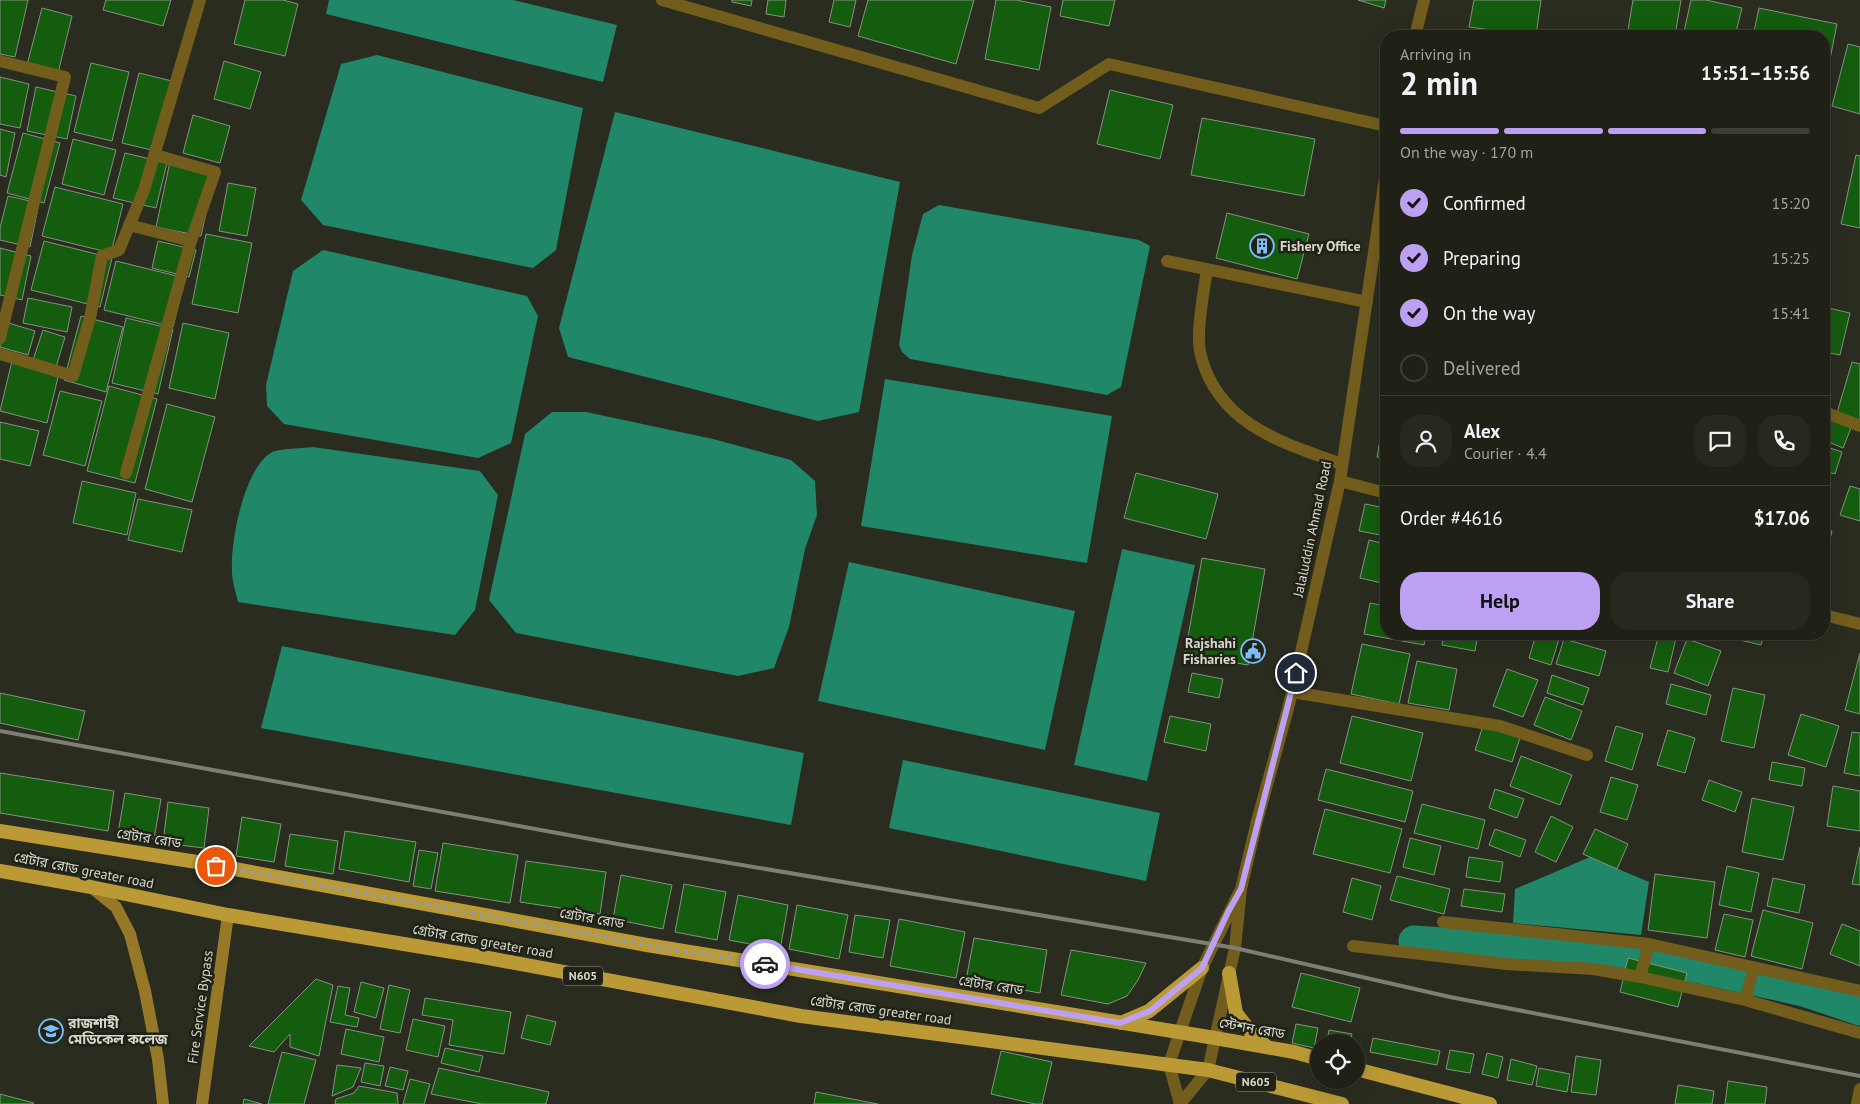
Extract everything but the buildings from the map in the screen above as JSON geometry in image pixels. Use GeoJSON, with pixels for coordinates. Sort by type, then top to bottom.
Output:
{"type":"FeatureCollection","features":[{"type":"Feature","properties":{"kind":"highway","name":"গ্রেটার রোড"},"geometry":{"type":"LineString","coordinates":[[0,830],[197,862],[647,945],[1180,1033]]}},
{"type":"Feature","properties":{"kind":"highway","name":"গ্রেটার রোড greater road"},"geometry":{"type":"LineString","coordinates":[[0,871],[91,886],[228,915],[483,957],[801,1016],[1169,1064]]}},
{"type":"Feature","properties":{"kind":"highway"},"geometry":{"type":"LineString","coordinates":[[1120,1023],[1150,1011],[1202,968]]}},
{"type":"Feature","properties":{"kind":"highway"},"geometry":{"type":"LineString","coordinates":[[1229,974],[1236,1013],[1250,1031],[1268,1048]]}},
{"type":"Feature","properties":{"kind":"highway","name":"স্টেশন রোড"},"geometry":{"type":"LineString","coordinates":[[1180,1033],[1310,1057]]}},
{"type":"Feature","properties":{"kind":"highway","name":"N605"},"geometry":{"type":"LineString","coordinates":[[1169,1064],[1208,1070],[1342,1104]]}},
{"type":"Feature","properties":{"kind":"highway"},"geometry":{"type":"LineString","coordinates":[[1365,1071],[1490,1104]]}},
{"type":"Feature","properties":{"kind":"main road"},"geometry":{"type":"LineString","coordinates":[[91,886],[116,907],[130,934],[145,991],[158,1059],[163,1104]]}},
{"type":"Feature","properties":{"kind":"main road","name":"Fire Service Bypass"},"geometry":{"type":"LineString","coordinates":[[202,1104],[228,915]]}},
{"type":"Feature","properties":{"kind":"street"},"geometry":{"type":"LineString","coordinates":[[0,354],[73,376],[90,318],[102,256],[119,250],[144,190],[200,0]]}},
{"type":"Feature","properties":{"kind":"street"},"geometry":{"type":"LineString","coordinates":[[662,0],[1039,108],[1109,64],[1380,125]]}},
{"type":"Feature","properties":{"kind":"street"},"geometry":{"type":"LineString","coordinates":[[1416,30],[1424,0]]}},
{"type":"Feature","properties":{"kind":"street"},"geometry":{"type":"LineString","coordinates":[[0,61],[65,77],[0,338]]}},
{"type":"Feature","properties":{"kind":"street"},"geometry":{"type":"LineString","coordinates":[[126,473],[191,241],[215,172],[155,155]]}},
{"type":"Feature","properties":{"kind":"street","name":"Jalaluddin Ahmad Road"},"geometry":{"type":"LineString","coordinates":[[1208,1070],[1235,948],[1241,889],[1292,692],[1340,480],[1380,212]]}},
{"type":"Feature","properties":{"kind":"street"},"geometry":{"type":"LineString","coordinates":[[129,225],[191,241]]}},
{"type":"Feature","properties":{"kind":"street"},"geometry":{"type":"LineString","coordinates":[[1167,260],[1367,302]]}},
{"type":"Feature","properties":{"kind":"street"},"geometry":{"type":"LineString","coordinates":[[1206,269],[1200,322],[1201,355],[1214,389],[1235,414],[1259,431],[1342,464]]}},
{"type":"Feature","properties":{"kind":"street"},"geometry":{"type":"LineString","coordinates":[[1830,414],[1860,426]]}},
{"type":"Feature","properties":{"kind":"street"},"geometry":{"type":"LineString","coordinates":[[1340,480],[1380,491]]}},
{"type":"Feature","properties":{"kind":"street"},"geometry":{"type":"LineString","coordinates":[[1830,616],[1860,624]]}},
{"type":"Feature","properties":{"kind":"street"},"geometry":{"type":"LineString","coordinates":[[1292,692],[1500,726],[1588,756]]}},
{"type":"Feature","properties":{"kind":"street","name":"Jalaluddin Ahmad Road"},"geometry":{"type":"LineString","coordinates":[[1169,1064],[1202,968],[1241,889]]}},
{"type":"Feature","properties":{"kind":"street"},"geometry":{"type":"LineString","coordinates":[[1443,922],[1649,944],[1860,992]]}},
{"type":"Feature","properties":{"kind":"street"},"geometry":{"type":"LineString","coordinates":[[1640,977],[1649,944]]}},
{"type":"Feature","properties":{"kind":"street"},"geometry":{"type":"LineString","coordinates":[[1353,946],[1506,964],[1593,969],[1640,977],[1745,1000],[1860,1033]]}},
{"type":"Feature","properties":{"kind":"street"},"geometry":{"type":"LineString","coordinates":[[1745,1000],[1754,968]]}},
{"type":"Feature","properties":{"kind":"street"},"geometry":{"type":"LineString","coordinates":[[1169,1064],[1180,1104]]}},
{"type":"Feature","properties":{"kind":"street"},"geometry":{"type":"LineString","coordinates":[[1180,1104],[1208,1070]]}},
{"type":"Feature","properties":{"kind":"street"},"geometry":{"type":"LineString","coordinates":[[1857,1104],[1860,1089]]}},
{"type":"Feature","properties":{"kind":"shaded area"},"geometry":{"type":"Polygon","coordinates":[[[329,0],[513,0],[617,25],[603,82],[326,14],[329,0]]]}},
{"type":"Feature","properties":{"kind":"shaded area"},"geometry":{"type":"Polygon","coordinates":[[[377,55],[583,108],[556,250],[533,268],[323,225],[301,200],[341,64],[377,55]]]}},
{"type":"Feature","properties":{"kind":"shaded area"},"geometry":{"type":"Polygon","coordinates":[[[615,112],[900,182],[859,412],[818,421],[568,357],[559,328],[615,112]]]}},
{"type":"Feature","properties":{"kind":"shaded area"},"geometry":{"type":"Polygon","coordinates":[[[939,205],[1139,240],[1150,246],[1121,387],[1107,395],[910,359],[902,352],[899,345],[912,255],[923,214],[939,205]]]}},
{"type":"Feature","properties":{"kind":"shaded area"},"geometry":{"type":"Polygon","coordinates":[[[323,250],[527,296],[538,316],[511,443],[478,458],[284,424],[267,406],[266,385],[293,271],[323,250]]]}},
{"type":"Feature","properties":{"kind":"shaded area"},"geometry":{"type":"Polygon","coordinates":[[[885,379],[1112,416],[1087,563],[861,526],[885,379]]]}},
{"type":"Feature","properties":{"kind":"shaded area"},"geometry":{"type":"Polygon","coordinates":[[[552,412],[586,412],[713,439],[791,460],[815,481],[817,515],[805,549],[789,627],[774,668],[738,676],[516,633],[489,600],[525,434],[552,412]]]}},
{"type":"Feature","properties":{"kind":"shaded area"},"geometry":{"type":"Polygon","coordinates":[[[313,447],[480,471],[498,495],[475,610],[455,635],[238,602],[232,576],[233,543],[241,507],[254,473],[262,461],[272,452],[313,447]]]}},
{"type":"Feature","properties":{"kind":"shaded area"},"geometry":{"type":"Polygon","coordinates":[[[1122,549],[1195,565],[1147,781],[1074,765],[1122,549]]]}},
{"type":"Feature","properties":{"kind":"shaded area"},"geometry":{"type":"Polygon","coordinates":[[[849,562],[1075,611],[1045,750],[818,701],[849,562]]]}},
{"type":"Feature","properties":{"kind":"shaded area"},"geometry":{"type":"Polygon","coordinates":[[[282,646],[804,753],[791,825],[261,728],[282,646]]]}},
{"type":"Feature","properties":{"kind":"shaded area"},"geometry":{"type":"Polygon","coordinates":[[[903,760],[1160,813],[1146,881],[889,828],[903,760]]]}},
{"type":"Feature","properties":{"kind":"shaded area"},"geometry":{"type":"Polygon","coordinates":[[[1590,857],[1649,882],[1641,935],[1513,923],[1515,889],[1590,857]]]}},
{"type":"Feature","properties":{"kind":"waterway"},"geometry":{"type":"LineString","coordinates":[[1414,941],[1592,953],[1685,965],[1804,991],[1860,1010]]}},
{"type":"Feature","properties":{"kind":"railway"},"geometry":{"type":"LineString","coordinates":[[0,731],[623,845],[1235,948],[1450,997],[1860,1076]]}},
{"type":"Feature","properties":{"kind":"way so far"},"geometry":{"type":"LineString","coordinates":[[216,866],[647,945],[765,964]]}},
{"type":"Feature","properties":{"kind":"place","name":"Fishery Office"},"geometry":{"type":"Point","coordinates":[1262,246]}},
{"type":"Feature","properties":{"kind":"place","name":"Rajshahi Fisharies"},"geometry":{"type":"Point","coordinates":[1253,651]}},
{"type":"Feature","properties":{"kind":"place","name":"রাজশাহী মেডিকেল কলেজ"},"geometry":{"type":"Point","coordinates":[51,1031]}},
{"type":"Feature","properties":{"kind":"route"},"geometry":{"type":"LineString","coordinates":[[765,964],[1120,1023],[1150,1011],[1202,968],[1241,889],[1296,673]]}}]}
